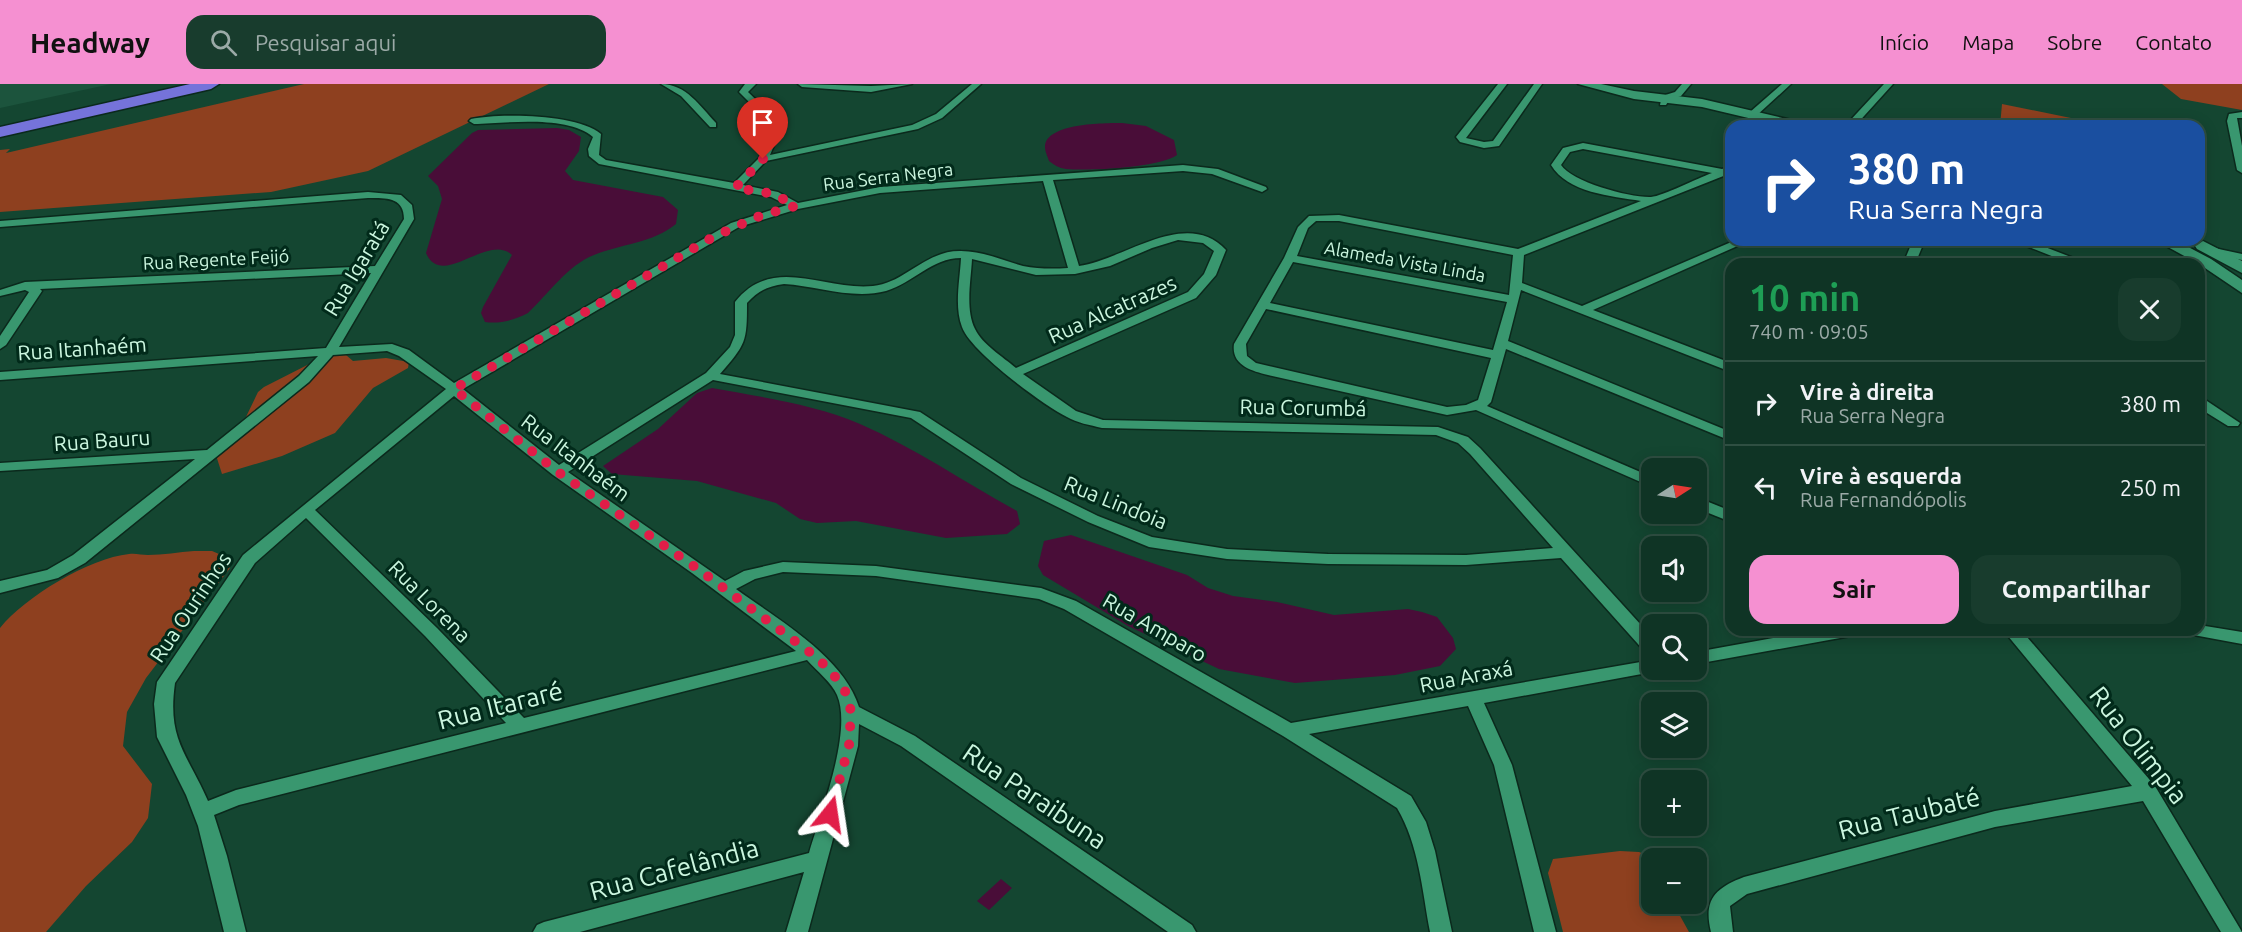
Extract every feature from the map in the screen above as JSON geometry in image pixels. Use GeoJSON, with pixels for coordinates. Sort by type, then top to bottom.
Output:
{"type":"FeatureCollection","features":[{"type":"Feature","properties":{"kind":"highway"},"geometry":{"type":"LineString","coordinates":[[0,127],[190,84]]}},
{"type":"Feature","properties":{"kind":"highway"},"geometry":{"type":"LineString","coordinates":[[0,132],[211,84]]}},
{"type":"Feature","properties":{"kind":"main road"},"geometry":{"type":"LineString","coordinates":[[1567,84],[1675,100],[1776,120]]}},
{"type":"Feature","properties":{"kind":"main road"},"geometry":{"type":"LineString","coordinates":[[1584,84],[1634,95],[1675,100],[1753,120]]}},
{"type":"Feature","properties":{"kind":"main road"},"geometry":{"type":"LineString","coordinates":[[2175,246],[2199,258]]}},
{"type":"Feature","properties":{"kind":"main road"},"geometry":{"type":"LineString","coordinates":[[2189,246],[2242,276]]}},
{"type":"Feature","properties":{"kind":"main road"},"geometry":{"type":"LineString","coordinates":[[2200,246],[2214,251],[2242,268]]}},
{"type":"Feature","properties":{"kind":"main road"},"geometry":{"type":"LineString","coordinates":[[2205,261],[2242,288]]}},
{"type":"Feature","properties":{"kind":"street"},"geometry":{"type":"LineString","coordinates":[[665,84],[684,94],[713,125]]}},
{"type":"Feature","properties":{"kind":"street"},"geometry":{"type":"LineString","coordinates":[[735,188],[763,159],[776,129],[771,119],[743,92],[752,84]]}},
{"type":"Feature","properties":{"kind":"street"},"geometry":{"type":"LineString","coordinates":[[802,84],[870,86],[908,84]]}},
{"type":"Feature","properties":{"kind":"street"},"geometry":{"type":"LineString","coordinates":[[763,159],[915,127],[939,116],[977,84]]}},
{"type":"Feature","properties":{"kind":"street"},"geometry":{"type":"LineString","coordinates":[[1503,84],[1461,137],[1463,140],[1484,145],[1496,144],[1538,84]]}},
{"type":"Feature","properties":{"kind":"street"},"geometry":{"type":"LineString","coordinates":[[1675,100],[1687,84]]}},
{"type":"Feature","properties":{"kind":"street"},"geometry":{"type":"LineString","coordinates":[[1753,114],[1787,84]]}},
{"type":"Feature","properties":{"kind":"street"},"geometry":{"type":"LineString","coordinates":[[1856,120],[1889,84]]}},
{"type":"Feature","properties":{"kind":"street"},"geometry":{"type":"LineString","coordinates":[[2242,115],[2232,116],[2242,170]]}},
{"type":"Feature","properties":{"kind":"street"},"geometry":{"type":"LineString","coordinates":[[474,121],[558,121],[587,125],[598,136],[593,149],[594,156],[603,162],[774,194],[796,206]]}},
{"type":"Feature","properties":{"kind":"street"},"geometry":{"type":"LineString","coordinates":[[1652,200],[1583,185],[1561,173],[1556,165],[1566,150],[1583,146],[1725,171]]}},
{"type":"Feature","properties":{"kind":"street","name":"Rua Serra Negra"},"geometry":{"type":"LineString","coordinates":[[454,389],[713,237],[762,215],[796,206],[880,190],[1184,168],[1214,171],[1262,189]]}},
{"type":"Feature","properties":{"kind":"street"},"geometry":{"type":"LineString","coordinates":[[1641,478],[1480,404],[1466,410],[1447,411],[1255,366],[1243,360],[1239,351],[1290,258],[1302,227],[1307,221],[1320,217],[1519,253],[1725,171]]}},
{"type":"Feature","properties":{"kind":"street"},"geometry":{"type":"LineString","coordinates":[[1047,177],[1075,271]]}},
{"type":"Feature","properties":{"kind":"street","name":"Rua Igaratá"},"geometry":{"type":"LineString","coordinates":[[0,224],[368,195],[400,198],[408,204],[409,219],[330,351],[304,379],[207,454],[79,559],[52,574],[0,587]]}},
{"type":"Feature","properties":{"kind":"street","name":"Rua Alcatrazes"},"geometry":{"type":"LineString","coordinates":[[558,472],[711,376],[736,348],[741,335],[741,302],[754,289],[765,284],[791,280],[872,291],[897,284],[932,260],[967,254],[1044,272],[1075,271],[1106,264],[1168,237],[1199,239],[1220,250],[1219,258],[1202,286],[1192,295],[1015,373]]}},
{"type":"Feature","properties":{"kind":"street"},"geometry":{"type":"LineString","coordinates":[[1581,311],[1731,246]]}},
{"type":"Feature","properties":{"kind":"street"},"geometry":{"type":"LineString","coordinates":[[2034,246],[2066,258]]}},
{"type":"Feature","properties":{"kind":"street"},"geometry":{"type":"LineString","coordinates":[[2214,251],[2242,257]]}},
{"type":"Feature","properties":{"kind":"street"},"geometry":{"type":"LineString","coordinates":[[1480,404],[1514,300],[1519,253]]}},
{"type":"Feature","properties":{"kind":"street","name":"Rua Corumbá"},"geometry":{"type":"LineString","coordinates":[[967,254],[965,307],[972,336],[1015,373],[1070,414],[1102,424],[1438,431],[1452,435],[1463,440],[1475,451],[1641,636]]}},
{"type":"Feature","properties":{"kind":"street","name":"Alameda Vista Linda"},"geometry":{"type":"LineString","coordinates":[[1290,258],[1514,300]]}},
{"type":"Feature","properties":{"kind":"street","name":"Rua Regente Feijó"},"geometry":{"type":"LineString","coordinates":[[4,293],[57,286],[377,269]]}},
{"type":"Feature","properties":{"kind":"street"},"geometry":{"type":"LineString","coordinates":[[1515,284],[1725,366]]}},
{"type":"Feature","properties":{"kind":"street"},"geometry":{"type":"LineString","coordinates":[[4,293],[31,290]]}},
{"type":"Feature","properties":{"kind":"street"},"geometry":{"type":"LineString","coordinates":[[0,345],[14,327],[31,290]]}},
{"type":"Feature","properties":{"kind":"street"},"geometry":{"type":"LineString","coordinates":[[4,293],[19,313]]}},
{"type":"Feature","properties":{"kind":"street"},"geometry":{"type":"LineString","coordinates":[[1263,305],[1498,348],[1725,435]]}},
{"type":"Feature","properties":{"kind":"street","name":"Rua Itanhaém"},"geometry":{"type":"LineString","coordinates":[[0,376],[330,351],[395,349],[454,389],[558,472],[811,653],[845,691],[851,711],[849,746],[797,932]]}},
{"type":"Feature","properties":{"kind":"street","name":"Rua Lindoia"},"geometry":{"type":"LineString","coordinates":[[711,376],[915,415],[1016,481],[1093,519],[1149,542],[1227,554],[1328,559],[1466,560],[1567,552]]}},
{"type":"Feature","properties":{"kind":"street","name":"Rua Ourinhos"},"geometry":{"type":"LineString","coordinates":[[235,932],[203,811],[165,740],[161,704],[166,682],[249,559],[454,389]]}},
{"type":"Feature","properties":{"kind":"street"},"geometry":{"type":"LineString","coordinates":[[2205,406],[2233,423]]}},
{"type":"Feature","properties":{"kind":"street","name":"Rua Bauru"},"geometry":{"type":"LineString","coordinates":[[0,467],[207,454]]}},
{"type":"Feature","properties":{"kind":"street"},"geometry":{"type":"LineString","coordinates":[[1707,507],[1725,514]]}},
{"type":"Feature","properties":{"kind":"street","name":"Rua Lorena"},"geometry":{"type":"LineString","coordinates":[[306,510],[431,632],[520,726]]}},
{"type":"Feature","properties":{"kind":"street","name":"Rua Amparo"},"geometry":{"type":"LineString","coordinates":[[723,589],[750,575],[783,567],[876,571],[1041,594],[1070,605],[1289,731],[1404,802],[1416,822],[1425,851],[1441,932]]}},
{"type":"Feature","properties":{"kind":"street"},"geometry":{"type":"LineString","coordinates":[[2205,632],[2242,638]]}},
{"type":"Feature","properties":{"kind":"street"},"geometry":{"type":"LineString","coordinates":[[1707,656],[1818,636]]}},
{"type":"Feature","properties":{"kind":"street","name":"Rua Olimpia"},"geometry":{"type":"LineString","coordinates":[[2017,636],[2148,792],[2234,926]]}},
{"type":"Feature","properties":{"kind":"street","name":"Rua Itararé"},"geometry":{"type":"LineString","coordinates":[[203,811],[236,798],[811,653]]}},
{"type":"Feature","properties":{"kind":"street","name":"Rua Araxá"},"geometry":{"type":"LineString","coordinates":[[1289,731],[1641,668]]}},
{"type":"Feature","properties":{"kind":"street"},"geometry":{"type":"LineString","coordinates":[[1473,697],[1503,765],[1519,821],[1545,932]]}},
{"type":"Feature","properties":{"kind":"street","name":"Rua Paraibuna"},"geometry":{"type":"LineString","coordinates":[[851,711],[908,741],[1185,932]]}},
{"type":"Feature","properties":{"kind":"street","name":"Rua Taubaté"},"geometry":{"type":"LineString","coordinates":[[1722,932],[1719,921],[1722,898],[1728,892],[1744,886],[1937,831],[2091,799],[2148,792]]}},
{"type":"Feature","properties":{"kind":"street","name":"Rua Cafelândia"},"geometry":{"type":"LineString","coordinates":[[544,932],[818,859]]}},
{"type":"Feature","properties":{"kind":"shaded area"},"geometry":{"type":"Polygon","coordinates":[[[0,84],[111,84],[0,108],[0,84]]]}},
{"type":"Feature","properties":{"kind":"shaded area"},"geometry":{"type":"Polygon","coordinates":[[[304,84],[549,84],[368,171],[271,192],[0,212],[0,150],[10,149],[6,153],[304,84]]]}},
{"type":"Feature","properties":{"kind":"shaded area"},"geometry":{"type":"Polygon","coordinates":[[[2162,84],[2242,84],[2242,110],[2181,99],[2162,84]]]}},
{"type":"Feature","properties":{"kind":"shaded area"},"geometry":{"type":"Polygon","coordinates":[[[2002,104],[2081,120],[2001,120],[2002,104]]]}},
{"type":"Feature","properties":{"kind":"shaded area"},"geometry":{"type":"Polygon","coordinates":[[[1122,123],[1146,126],[1174,140],[1177,155],[1140,166],[1107,169],[1066,169],[1049,161],[1045,147],[1048,139],[1055,133],[1077,126],[1122,123]]]}},
{"type":"Feature","properties":{"kind":"shaded area"},"geometry":{"type":"Polygon","coordinates":[[[557,128],[569,130],[581,137],[579,151],[565,171],[573,180],[663,197],[678,210],[676,224],[657,235],[604,251],[585,260],[567,273],[528,313],[507,321],[485,322],[481,313],[483,307],[512,255],[502,250],[491,250],[454,264],[443,266],[433,263],[426,253],[442,199],[438,186],[428,176],[472,133],[478,130],[557,128]]]}},
{"type":"Feature","properties":{"kind":"shaded area"},"geometry":{"type":"Polygon","coordinates":[[[335,354],[346,355],[353,361],[386,358],[409,362],[408,368],[373,388],[335,433],[282,456],[222,474],[214,449],[245,419],[258,392],[321,358],[335,354]]]}},
{"type":"Feature","properties":{"kind":"shaded area"},"geometry":{"type":"Polygon","coordinates":[[[712,388],[806,406],[860,424],[920,454],[1017,511],[1020,524],[1007,534],[946,538],[856,521],[817,523],[800,519],[776,503],[697,481],[612,474],[603,466],[658,429],[697,393],[712,388]]]}},
{"type":"Feature","properties":{"kind":"shaded area"},"geometry":{"type":"Polygon","coordinates":[[[1071,535],[1187,575],[1208,588],[1233,596],[1277,602],[1334,615],[1408,609],[1422,612],[1437,617],[1453,638],[1456,649],[1440,666],[1395,675],[1295,683],[1219,669],[1128,626],[1043,575],[1038,566],[1044,541],[1071,535]]]}},
{"type":"Feature","properties":{"kind":"shaded area"},"geometry":{"type":"Polygon","coordinates":[[[212,551],[226,557],[230,568],[146,678],[127,712],[123,746],[152,784],[148,818],[132,842],[86,886],[46,932],[0,932],[0,628],[41,592],[95,563],[129,554],[154,555],[212,551]]]}},
{"type":"Feature","properties":{"kind":"shaded area"},"geometry":{"type":"Polygon","coordinates":[[[1620,851],[1641,853],[1641,914],[1679,914],[1689,932],[1563,932],[1548,873],[1553,859],[1620,851]]]}},
{"type":"Feature","properties":{"kind":"shaded area"},"geometry":{"type":"Polygon","coordinates":[[[1001,879],[1012,888],[989,910],[977,901],[1001,879]]]}},
{"type":"Feature","properties":{"kind":"route"},"geometry":{"type":"LineString","coordinates":[[763,159],[735,188],[774,194],[796,206],[735,225],[454,389],[558,472],[698,569],[766,622],[811,653],[831,671],[845,691],[851,711],[849,746],[830,814]]}}]}
